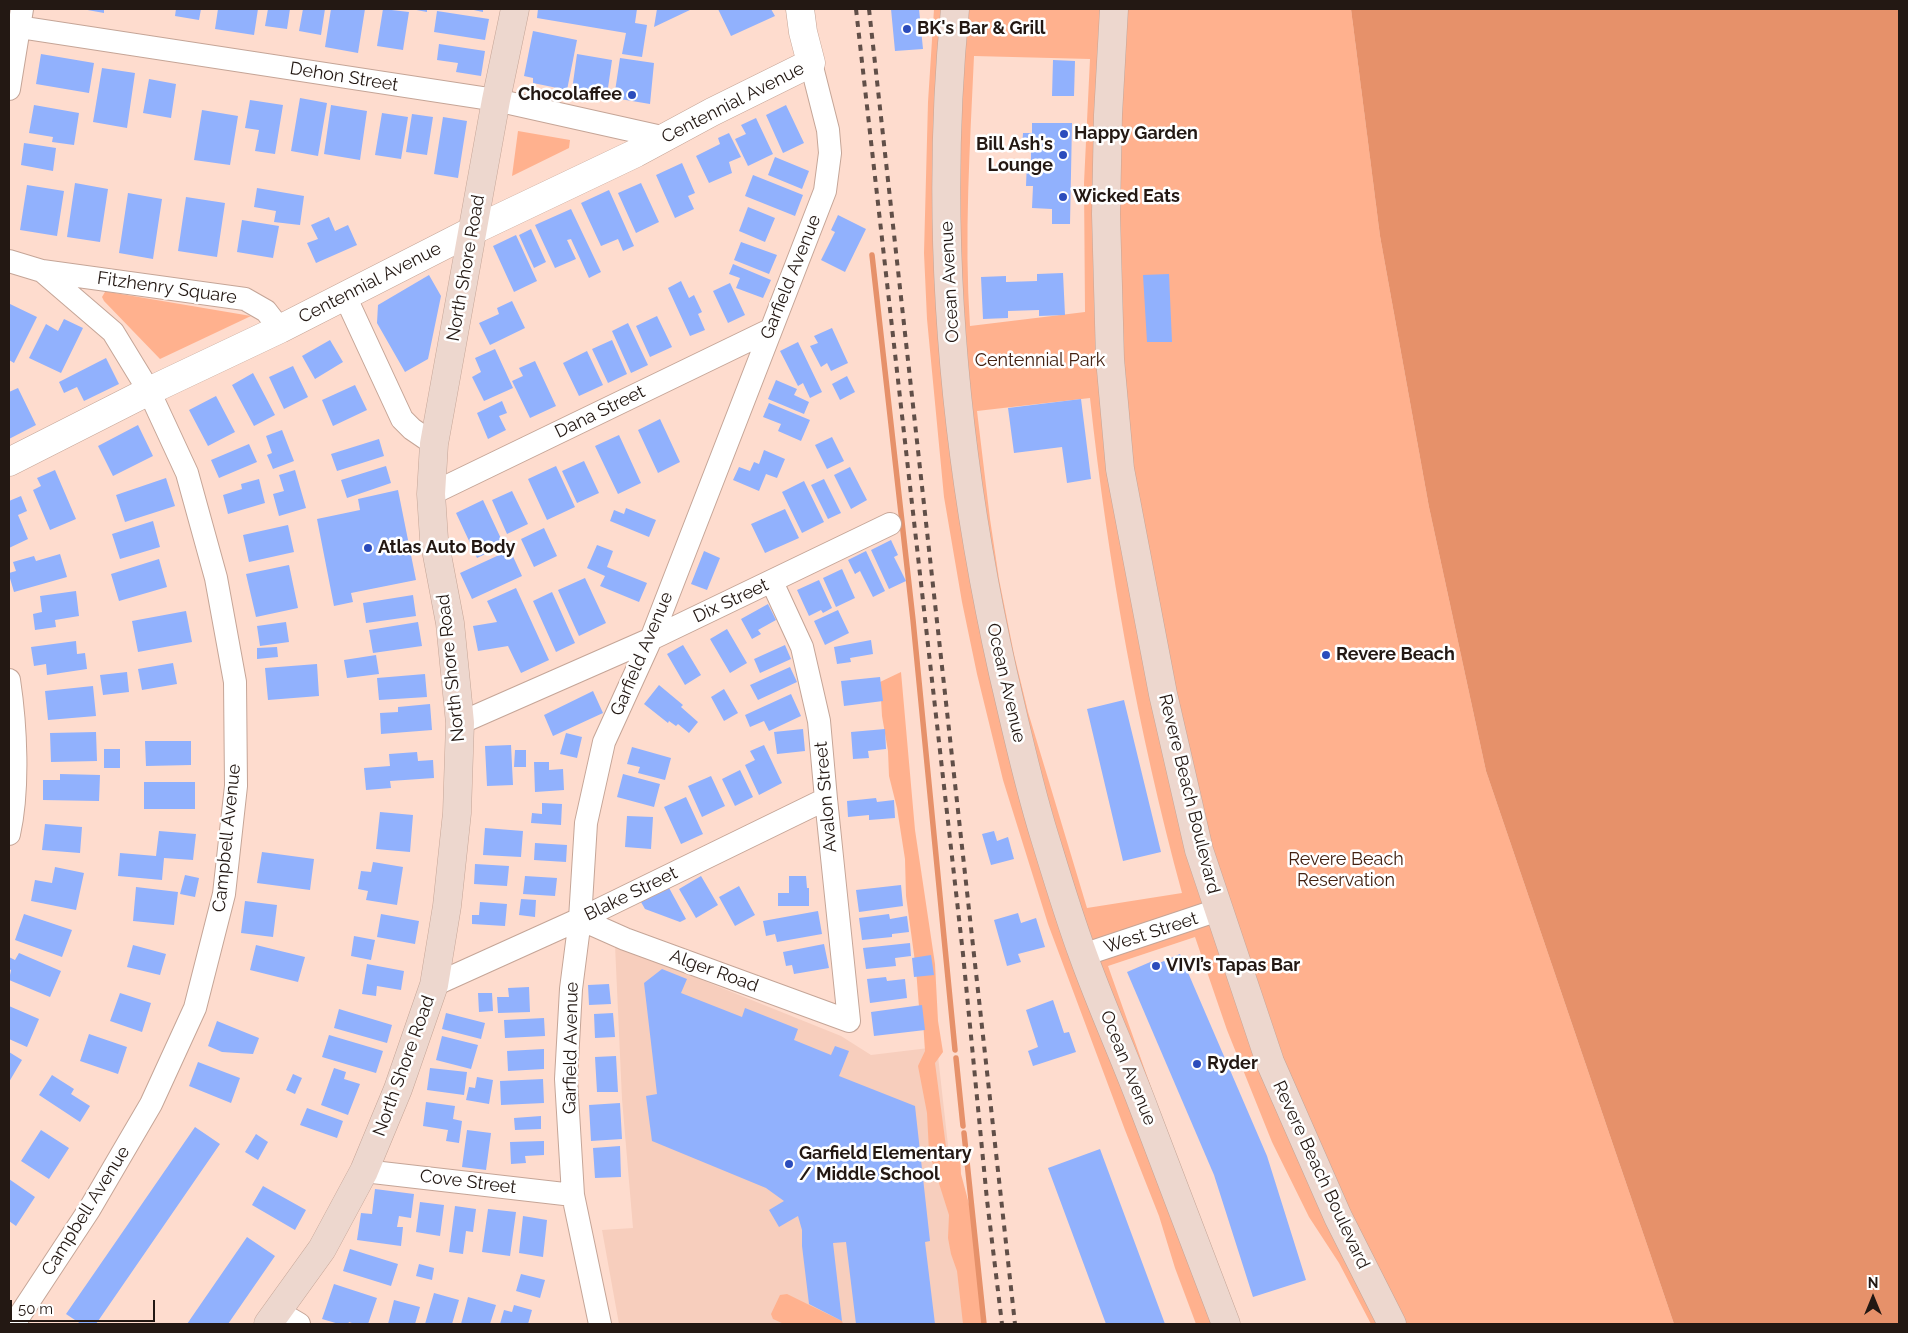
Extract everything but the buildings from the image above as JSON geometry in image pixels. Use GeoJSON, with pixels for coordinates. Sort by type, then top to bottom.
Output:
{"type":"FeatureCollection","features":[{"type":"Feature","properties":{"kind":"main road","name":"North Shore Road"},"geometry":{"type":"LineString","coordinates":[[281,1320],[364,1170],[398,1089],[434,985],[447,906],[457,813],[460,723],[450,623],[434,540],[431,494],[434,444],[496,100],[515,9]]}},
{"type":"Feature","properties":{"kind":"main road","name":"Ocean Avenue"},"geometry":{"type":"LineString","coordinates":[[955,9],[950,61],[947,238],[952,332],[965,468],[987,598],[1015,724],[1044,836],[1083,955],[1226,1324]]}},
{"type":"Feature","properties":{"kind":"main road","name":"Revere Beach Boulevard"},"geometry":{"type":"LineString","coordinates":[[1114,9],[1108,115],[1106,262],[1115,428],[1125,498],[1166,703],[1199,850],[1270,1062],[1338,1217],[1392,1324]]}},
{"type":"Feature","properties":{"kind":"street","name":"Garfield Avenue"},"geometry":{"type":"LineString","coordinates":[[600,1324],[573,1195],[566,1079],[570,989],[580,919],[586,823],[604,742],[651,639],[825,191],[830,152],[828,130],[803,32],[800,9]]}},
{"type":"Feature","properties":{"kind":"street","name":"Dehon Street"},"geometry":{"type":"LineString","coordinates":[[21,18],[496,100],[666,138]]}},
{"type":"Feature","properties":{"kind":"street"},"geometry":{"type":"LineString","coordinates":[[9,89],[21,18]]}},
{"type":"Feature","properties":{"kind":"street","name":"Centennial Avenue"},"geometry":{"type":"LineString","coordinates":[[9,462],[149,391],[280,329],[472,231],[666,138],[720,108],[811,63]]}},
{"type":"Feature","properties":{"kind":"street","name":"Campbell Avenue"},"geometry":{"type":"LineString","coordinates":[[9,261],[42,271],[113,332],[149,391],[187,473],[216,578],[236,682],[236,786],[224,894],[195,1008],[151,1104],[90,1210],[14,1324]]}},
{"type":"Feature","properties":{"kind":"street","name":"Fitzhenry Square"},"geometry":{"type":"LineString","coordinates":[[42,271],[245,299],[266,310],[280,329]]}},
{"type":"Feature","properties":{"kind":"street"},"geometry":{"type":"LineString","coordinates":[[345,296],[402,419],[412,429],[434,444]]}},
{"type":"Feature","properties":{"kind":"street","name":"Dana Street"},"geometry":{"type":"LineString","coordinates":[[431,494],[770,330]]}},
{"type":"Feature","properties":{"kind":"street","name":"Dix Street"},"geometry":{"type":"LineString","coordinates":[[460,723],[651,639],[890,524]]}},
{"type":"Feature","properties":{"kind":"street","name":"Avalon Street"},"geometry":{"type":"LineString","coordinates":[[772,582],[802,647],[819,721],[849,1021]]}},
{"type":"Feature","properties":{"kind":"street"},"geometry":{"type":"LineString","coordinates":[[9,680],[15,753],[12,819],[9,834]]}},
{"type":"Feature","properties":{"kind":"street","name":"Blake Street"},"geometry":{"type":"LineString","coordinates":[[434,985],[580,919],[826,799]]}},
{"type":"Feature","properties":{"kind":"street","name":"West Street"},"geometry":{"type":"LineString","coordinates":[[1083,955],[1218,910]]}},
{"type":"Feature","properties":{"kind":"street","name":"Alger Road"},"geometry":{"type":"LineString","coordinates":[[580,919],[625,939],[849,1021]]}},
{"type":"Feature","properties":{"kind":"street","name":"Cove Street"},"geometry":{"type":"LineString","coordinates":[[364,1170],[573,1195]]}},
{"type":"Feature","properties":{"kind":"shaded area"},"geometry":{"type":"Polygon","coordinates":[[[1351,9],[1899,9],[1899,1324],[1674,1324],[1486,771],[1429,507],[1380,236],[1351,9]]]}},
{"type":"Feature","properties":{"kind":"shaded area","name":"Garfield Elementary / Middle School"},"geometry":{"type":"Polygon","coordinates":[[[615,945],[841,1036],[871,1055],[937,1047],[968,1324],[619,1324],[602,1230],[633,1228],[622,1099],[615,945]]]}},
{"type":"Feature","properties":{"kind":"green space","name":"Revere Beach Reservation"},"geometry":{"type":"Polygon","coordinates":[[[934,9],[1351,9],[1380,236],[1429,507],[1486,771],[1674,1324],[1371,1324],[1339,1263],[1309,1217],[1272,1142],[1227,1030],[1195,937],[1108,966],[1235,1324],[1196,1324],[1175,1268],[1159,1216],[1048,924],[1003,780],[977,674],[962,602],[944,497],[927,319],[924,253],[928,102],[934,9]],[[974,56],[969,157],[968,292],[970,326],[1085,312],[1084,183],[1090,59],[974,56]],[[1090,398],[977,411],[999,579],[1014,654],[1028,712],[1087,908],[1182,893],[1152,771],[1126,647],[1097,461],[1090,398]]]}},
{"type":"Feature","properties":{"kind":"green space"},"geometry":{"type":"Polygon","coordinates":[[[518,131],[570,140],[569,148],[512,176],[518,131]]]}},
{"type":"Feature","properties":{"kind":"green space"},"geometry":{"type":"Polygon","coordinates":[[[105,292],[251,316],[160,359],[104,301],[102,297],[105,292]]]}},
{"type":"Feature","properties":{"kind":"green space"},"geometry":{"type":"Polygon","coordinates":[[[901,672],[915,830],[935,964],[938,1021],[943,1052],[935,1063],[946,1147],[960,1153],[961,1174],[972,1215],[985,1324],[963,1324],[957,1271],[948,1238],[949,1215],[929,1152],[927,1113],[918,1066],[925,1051],[923,1021],[919,1007],[906,896],[905,859],[897,808],[889,776],[880,682],[901,672]]]}},
{"type":"Feature","properties":{"kind":"green space"},"geometry":{"type":"Polygon","coordinates":[[[787,1294],[842,1321],[843,1324],[784,1324],[773,1319],[771,1314],[780,1295],[787,1294]]]}},
{"type":"Feature","properties":{"kind":"waterway"},"geometry":{"type":"LineString","coordinates":[[872,255],[913,620],[955,1050]]}},
{"type":"Feature","properties":{"kind":"waterway"},"geometry":{"type":"LineString","coordinates":[[956,1058],[963,1126]]}},
{"type":"Feature","properties":{"kind":"waterway"},"geometry":{"type":"LineString","coordinates":[[964,1133],[984,1324]]}},
{"type":"Feature","properties":{"kind":"railway"},"geometry":{"type":"LineString","coordinates":[[856,9],[963,954],[987,1200],[1002,1324]]}},
{"type":"Feature","properties":{"kind":"railway"},"geometry":{"type":"LineString","coordinates":[[869,9],[1015,1324]]}},
{"type":"Feature","properties":{"kind":"place","name":"BK's Bar & Grill"},"geometry":{"type":"Point","coordinates":[907,29]}},
{"type":"Feature","properties":{"kind":"place","name":"Chocolaffee"},"geometry":{"type":"Point","coordinates":[632,95]}},
{"type":"Feature","properties":{"kind":"place","name":"Happy Garden"},"geometry":{"type":"Point","coordinates":[1064,134]}},
{"type":"Feature","properties":{"kind":"place","name":"Bill Ash's Lounge"},"geometry":{"type":"Point","coordinates":[1063,155]}},
{"type":"Feature","properties":{"kind":"place","name":"Wicked Eats"},"geometry":{"type":"Point","coordinates":[1063,197]}},
{"type":"Feature","properties":{"kind":"place","name":"Atlas Auto Body"},"geometry":{"type":"Point","coordinates":[368,548]}},
{"type":"Feature","properties":{"kind":"place","name":"Revere Beach"},"geometry":{"type":"Point","coordinates":[1326,655]}},
{"type":"Feature","properties":{"kind":"place","name":"VIVI’s Tapas Bar"},"geometry":{"type":"Point","coordinates":[1156,966]}},
{"type":"Feature","properties":{"kind":"place","name":"Ryder"},"geometry":{"type":"Point","coordinates":[1197,1064]}},
{"type":"Feature","properties":{"kind":"place","name":"Garfield Elementary / Middle School"},"geometry":{"type":"Point","coordinates":[789,1164]}},
{"type":"Feature","properties":{"kind":"park label","name":"Centennial Park"},"geometry":{"type":"Point","coordinates":[1040,361]}}]}
